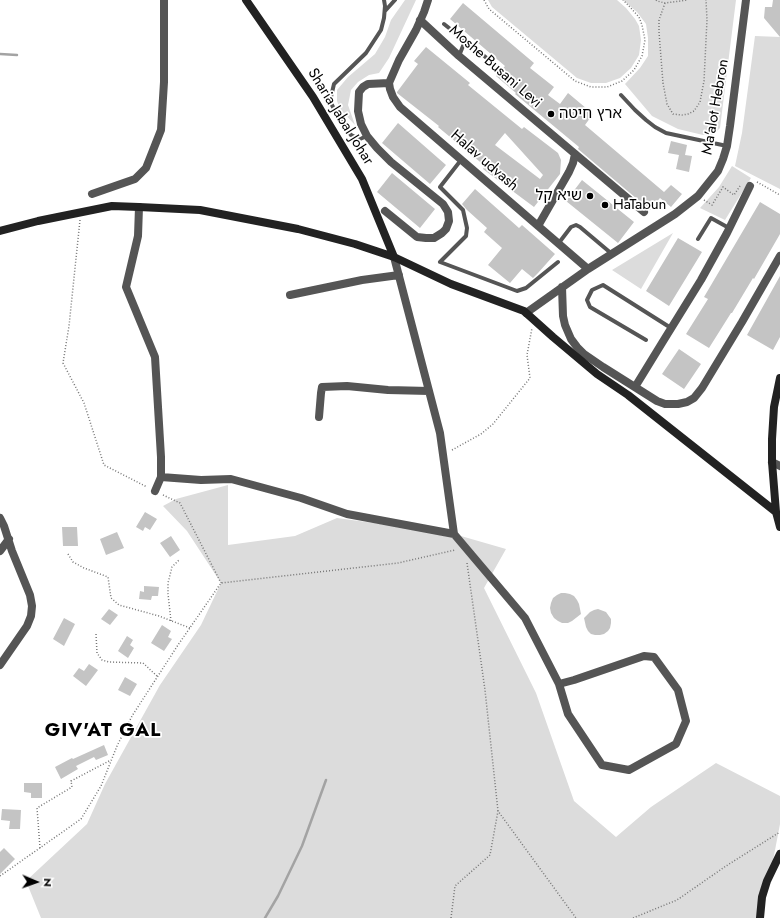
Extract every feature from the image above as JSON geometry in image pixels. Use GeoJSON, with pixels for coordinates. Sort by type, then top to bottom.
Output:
{"type":"FeatureCollection","features":[{"type":"Feature","properties":{"kind":"street"},"geometry":{"type":"LineString","coordinates":[[92,194],[135,179],[146,168],[161,130],[164,82],[164,0]]}},
{"type":"Feature","properties":{"kind":"street","name":"Sharia Jabal Johar"},"geometry":{"type":"LineString","coordinates":[[246,0],[313,97],[362,179],[394,257]]}},
{"type":"Feature","properties":{"kind":"street"},"geometry":{"type":"LineString","coordinates":[[385,211],[417,237],[434,238],[442,234],[450,221],[448,212],[443,204],[391,162],[377,148],[367,136],[358,111],[359,92],[363,87],[368,84],[389,83],[399,60],[416,30],[428,0]]}},
{"type":"Feature","properties":{"kind":"street","name":"Ma'alot Hebron"},"geometry":{"type":"LineString","coordinates":[[526,313],[588,269],[675,214],[698,196],[718,171],[727,146],[746,0]]}},
{"type":"Feature","properties":{"kind":"street","name":"Moshe Busani Levi"},"geometry":{"type":"LineString","coordinates":[[420,20],[459,56],[644,212]]}},
{"type":"Feature","properties":{"kind":"street","name":"Halav udvash"},"geometry":{"type":"LineString","coordinates":[[389,83],[393,97],[400,107],[588,269]]}},
{"type":"Feature","properties":{"kind":"street"},"geometry":{"type":"LineString","coordinates":[[538,226],[569,172],[575,154]]}},
{"type":"Feature","properties":{"kind":"street"},"geometry":{"type":"LineString","coordinates":[[635,387],[701,280],[729,229],[749,183]]}},
{"type":"Feature","properties":{"kind":"street"},"geometry":{"type":"LineString","coordinates":[[0,231],[38,221],[112,206],[200,210],[298,229],[355,244],[394,257],[451,284],[524,311],[597,374],[628,395],[776,512]]}},
{"type":"Feature","properties":{"kind":"street"},"geometry":{"type":"LineString","coordinates":[[139,207],[138,236],[126,287],[155,358],[161,457],[161,477],[155,491]]}},
{"type":"Feature","properties":{"kind":"street"},"geometry":{"type":"LineString","coordinates":[[562,287],[563,316],[565,325],[571,340],[577,347],[602,367],[657,401],[665,404],[678,404],[694,398],[702,388],[780,256]]}},
{"type":"Feature","properties":{"kind":"street"},"geometry":{"type":"LineString","coordinates":[[394,257],[440,433],[454,534],[525,618],[559,684],[568,714],[602,765],[629,770],[676,744],[686,720],[678,690],[654,657],[644,656],[559,684]]}},
{"type":"Feature","properties":{"kind":"street"},"geometry":{"type":"LineString","coordinates":[[290,295],[362,280],[399,275]]}},
{"type":"Feature","properties":{"kind":"street"},"geometry":{"type":"LineString","coordinates":[[780,378],[774,407],[772,462],[776,512],[780,527]]}},
{"type":"Feature","properties":{"kind":"street"},"geometry":{"type":"LineString","coordinates":[[319,417],[322,387],[347,386],[388,390],[429,391]]}},
{"type":"Feature","properties":{"kind":"street"},"geometry":{"type":"LineString","coordinates":[[772,462],[780,466]]}},
{"type":"Feature","properties":{"kind":"street"},"geometry":{"type":"LineString","coordinates":[[161,477],[201,480],[231,479],[301,498],[347,514],[454,534]]}},
{"type":"Feature","properties":{"kind":"street"},"geometry":{"type":"LineString","coordinates":[[0,518],[30,595],[32,606],[31,616],[27,626],[0,665]]}},
{"type":"Feature","properties":{"kind":"street"},"geometry":{"type":"LineString","coordinates":[[0,551],[9,539]]}},
{"type":"Feature","properties":{"kind":"street"},"geometry":{"type":"LineString","coordinates":[[760,918],[762,897],[767,881],[780,854]]}},
{"type":"Feature","properties":{"kind":"lane"},"geometry":{"type":"LineString","coordinates":[[367,136],[360,139],[352,135],[337,115],[330,101],[334,84],[366,53],[381,30],[385,11],[384,0]]}},
{"type":"Feature","properties":{"kind":"lane"},"geometry":{"type":"LineString","coordinates":[[385,11],[395,0]]}},
{"type":"Feature","properties":{"kind":"lane"},"geometry":{"type":"LineString","coordinates":[[444,24],[493,63]]}},
{"type":"Feature","properties":{"kind":"lane"},"geometry":{"type":"LineString","coordinates":[[459,56],[465,41]]}},
{"type":"Feature","properties":{"kind":"lane"},"geometry":{"type":"LineString","coordinates":[[621,95],[646,120],[666,133],[727,146]]}},
{"type":"Feature","properties":{"kind":"lane"},"geometry":{"type":"LineString","coordinates":[[461,160],[440,187],[463,210],[466,236],[440,262],[517,291],[526,288],[558,262]]}},
{"type":"Feature","properties":{"kind":"lane"},"geometry":{"type":"LineString","coordinates":[[698,239],[711,218],[729,229]]}},
{"type":"Feature","properties":{"kind":"lane"},"geometry":{"type":"LineString","coordinates":[[558,244],[571,227],[576,225],[612,254]]}},
{"type":"Feature","properties":{"kind":"lane"},"geometry":{"type":"LineString","coordinates":[[646,340],[590,307],[587,300],[592,290],[603,285],[671,328]]}},
{"type":"Feature","properties":{"kind":"path"},"geometry":{"type":"LineString","coordinates":[[484,0],[489,9],[575,81],[590,87],[607,87],[622,81],[634,70],[642,56],[645,40],[642,24],[638,17],[623,0]]}},
{"type":"Feature","properties":{"kind":"path"},"geometry":{"type":"LineString","coordinates":[[656,0],[666,3],[688,0]]}},
{"type":"Feature","properties":{"kind":"path"},"geometry":{"type":"LineString","coordinates":[[666,3],[659,20],[663,83],[667,104],[673,114],[682,115],[694,111],[700,102],[705,66],[707,20],[706,0]]}},
{"type":"Feature","properties":{"kind":"path"},"geometry":{"type":"LineString","coordinates":[[698,196],[712,205],[723,187],[734,195],[749,183],[780,195]]}},
{"type":"Feature","properties":{"kind":"path"},"geometry":{"type":"LineString","coordinates":[[81,212],[69,326],[63,363],[84,403],[104,465],[180,503],[221,583]]}},
{"type":"Feature","properties":{"kind":"path"},"geometry":{"type":"LineString","coordinates":[[443,455],[481,434],[493,424],[530,378],[527,355],[533,319]]}},
{"type":"Feature","properties":{"kind":"path"},"geometry":{"type":"LineString","coordinates":[[0,876],[81,819],[101,786],[117,746],[132,716],[157,676],[221,583],[398,562],[465,548]]}},
{"type":"Feature","properties":{"kind":"path"},"geometry":{"type":"LineString","coordinates":[[68,554],[73,562],[108,577],[111,598],[119,605],[159,616],[190,628]]}},
{"type":"Feature","properties":{"kind":"path"},"geometry":{"type":"LineString","coordinates":[[171,620],[168,583],[172,567],[180,559]]}},
{"type":"Feature","properties":{"kind":"path"},"geometry":{"type":"LineString","coordinates":[[451,918],[455,886],[490,855],[498,811],[485,690],[467,564]]}},
{"type":"Feature","properties":{"kind":"path"},"geometry":{"type":"LineString","coordinates":[[96,634],[97,653],[102,660],[109,662],[143,663],[157,676]]}},
{"type":"Feature","properties":{"kind":"path"},"geometry":{"type":"LineString","coordinates":[[40,848],[37,808],[72,787],[71,781],[111,760]]}},
{"type":"Feature","properties":{"kind":"path"},"geometry":{"type":"LineString","coordinates":[[498,811],[576,918]]}},
{"type":"Feature","properties":{"kind":"path"},"geometry":{"type":"LineString","coordinates":[[633,918],[677,900],[726,866],[780,832]]}},
{"type":"Feature","properties":{"kind":"shaded area"},"geometry":{"type":"Polygon","coordinates":[[[405,0],[416,0],[389,58],[379,73],[369,75],[358,82],[351,90],[348,105],[355,125],[340,109],[337,101],[337,90],[348,77],[375,54],[385,37],[391,20],[405,0]]]}},
{"type":"Feature","properties":{"kind":"shaded area"},"geometry":{"type":"Polygon","coordinates":[[[488,0],[617,0],[626,8],[639,26],[641,40],[639,55],[631,68],[620,78],[606,83],[591,83],[577,78],[492,7],[488,0]]]}},
{"type":"Feature","properties":{"kind":"shaded area"},"geometry":{"type":"Polygon","coordinates":[[[623,0],[736,0],[720,128],[713,135],[703,135],[678,129],[652,116],[625,84],[640,68],[648,56],[648,38],[646,24],[637,12],[623,0]]]}},
{"type":"Feature","properties":{"kind":"shaded area"},"geometry":{"type":"Polygon","coordinates":[[[755,36],[780,37],[780,189],[735,166],[742,133],[755,36]]]}},
{"type":"Feature","properties":{"kind":"shaded area"},"geometry":{"type":"Polygon","coordinates":[[[732,166],[751,178],[725,220],[700,208],[719,187],[732,166]]]}},
{"type":"Feature","properties":{"kind":"shaded area"},"geometry":{"type":"Polygon","coordinates":[[[673,233],[641,289],[612,270],[673,233]]]}},
{"type":"Feature","properties":{"kind":"shaded area"},"geometry":{"type":"Polygon","coordinates":[[[228,485],[228,545],[295,536],[337,518],[454,534],[506,549],[484,588],[536,693],[574,801],[616,837],[651,807],[716,763],[780,796],[780,824],[762,918],[41,918],[26,881],[87,824],[105,784],[160,685],[201,625],[221,583],[187,531],[163,506],[176,499],[228,485]]]}},
{"type":"Feature","properties":{"kind":"building"},"geometry":{"type":"Polygon","coordinates":[[[773,0],[780,0],[780,37],[764,18],[765,7],[772,7],[773,0]]]}},
{"type":"Feature","properties":{"kind":"building"},"geometry":{"type":"Polygon","coordinates":[[[463,3],[534,63],[530,68],[554,87],[548,95],[560,104],[568,93],[593,114],[585,125],[664,192],[671,185],[682,194],[671,207],[660,198],[650,210],[578,149],[579,147],[515,94],[516,93],[496,76],[505,66],[450,19],[463,3]]]}},
{"type":"Feature","properties":{"kind":"building"},"geometry":{"type":"Polygon","coordinates":[[[426,47],[470,83],[468,85],[522,129],[524,127],[558,153],[561,160],[560,174],[534,207],[483,169],[485,166],[438,127],[439,126],[397,93],[418,64],[414,61],[426,47]],[[505,133],[495,145],[540,179],[543,175],[505,133]]]}},
{"type":"Feature","properties":{"kind":"building"},"geometry":{"type":"Polygon","coordinates":[[[398,123],[446,165],[430,184],[382,143],[398,123]]]}},
{"type":"Feature","properties":{"kind":"building"},"geometry":{"type":"Polygon","coordinates":[[[671,141],[687,145],[685,155],[692,156],[689,172],[676,169],[679,155],[668,153],[671,141]]]}},
{"type":"Feature","properties":{"kind":"building"},"geometry":{"type":"Polygon","coordinates":[[[392,173],[435,209],[420,228],[377,192],[392,173]]]}},
{"type":"Feature","properties":{"kind":"building"},"geometry":{"type":"Polygon","coordinates":[[[582,180],[634,222],[618,243],[566,201],[582,180]]]}},
{"type":"Feature","properties":{"kind":"building"},"geometry":{"type":"Polygon","coordinates":[[[475,189],[519,228],[522,225],[555,254],[533,278],[522,269],[510,283],[488,265],[502,248],[484,232],[487,228],[462,204],[475,189]]]}},
{"type":"Feature","properties":{"kind":"building"},"geometry":{"type":"Polygon","coordinates":[[[760,202],[780,214],[780,234],[754,279],[753,278],[709,348],[686,334],[708,299],[704,297],[760,202]]]}},
{"type":"Feature","properties":{"kind":"building"},"geometry":{"type":"Polygon","coordinates":[[[678,238],[702,252],[669,306],[646,291],[678,238]]]}},
{"type":"Feature","properties":{"kind":"building"},"geometry":{"type":"Polygon","coordinates":[[[780,276],[780,337],[773,350],[747,335],[780,276]]]}},
{"type":"Feature","properties":{"kind":"building"},"geometry":{"type":"Polygon","coordinates":[[[679,349],[701,364],[684,389],[662,374],[679,349]]]}},
{"type":"Feature","properties":{"kind":"building"},"geometry":{"type":"Polygon","coordinates":[[[145,512],[157,519],[150,530],[145,527],[143,531],[136,527],[145,512]]]}},
{"type":"Feature","properties":{"kind":"building"},"geometry":{"type":"Polygon","coordinates":[[[62,527],[77,527],[78,546],[63,546],[62,527]]]}},
{"type":"Feature","properties":{"kind":"building"},"geometry":{"type":"Polygon","coordinates":[[[117,532],[124,548],[106,555],[100,539],[117,532]]]}},
{"type":"Feature","properties":{"kind":"building"},"geometry":{"type":"Polygon","coordinates":[[[171,536],[180,550],[170,557],[160,543],[171,536]]]}},
{"type":"Feature","properties":{"kind":"building"},"geometry":{"type":"Polygon","coordinates":[[[144,586],[159,587],[158,596],[152,596],[151,600],[139,599],[140,591],[144,592],[144,586]]]}},
{"type":"Feature","properties":{"kind":"building"},"geometry":{"type":"Polygon","coordinates":[[[561,593],[574,596],[579,604],[581,614],[568,623],[558,621],[551,613],[550,608],[553,598],[561,593]]]}},
{"type":"Feature","properties":{"kind":"building"},"geometry":{"type":"Polygon","coordinates":[[[109,609],[118,615],[110,625],[101,619],[109,609]]]}},
{"type":"Feature","properties":{"kind":"building"},"geometry":{"type":"Polygon","coordinates":[[[598,609],[606,612],[611,619],[611,623],[610,628],[604,634],[595,635],[588,631],[584,618],[590,612],[598,609]]]}},
{"type":"Feature","properties":{"kind":"building"},"geometry":{"type":"Polygon","coordinates":[[[64,618],[75,624],[64,646],[53,639],[64,618]]]}},
{"type":"Feature","properties":{"kind":"building"},"geometry":{"type":"Polygon","coordinates":[[[162,625],[171,631],[168,637],[172,639],[164,651],[151,643],[162,625]]]}},
{"type":"Feature","properties":{"kind":"building"},"geometry":{"type":"Polygon","coordinates":[[[127,636],[133,640],[130,645],[134,648],[128,658],[118,651],[127,636]]]}},
{"type":"Feature","properties":{"kind":"building"},"geometry":{"type":"Polygon","coordinates":[[[89,664],[98,670],[86,686],[73,676],[79,668],[84,671],[89,664]]]}},
{"type":"Feature","properties":{"kind":"building"},"geometry":{"type":"Polygon","coordinates":[[[125,677],[137,684],[130,696],[118,690],[125,677]]]}},
{"type":"Feature","properties":{"kind":"building"},"geometry":{"type":"Polygon","coordinates":[[[104,745],[108,755],[96,760],[94,757],[76,766],[78,769],[61,779],[55,767],[72,758],[73,759],[104,745]]]}},
{"type":"Feature","properties":{"kind":"building"},"geometry":{"type":"Polygon","coordinates":[[[24,783],[42,783],[42,798],[31,798],[31,793],[24,792],[24,783]]]}},
{"type":"Feature","properties":{"kind":"building"},"geometry":{"type":"Polygon","coordinates":[[[2,809],[21,810],[20,829],[9,829],[10,821],[1,820],[2,809]]]}},
{"type":"Feature","properties":{"kind":"building"},"geometry":{"type":"Polygon","coordinates":[[[4,848],[15,859],[0,874],[0,852],[4,848]]]}},
{"type":"Feature","properties":{"kind":"waterway"},"geometry":{"type":"LineString","coordinates":[[0,54],[17,55]]}},
{"type":"Feature","properties":{"kind":"waterway"},"geometry":{"type":"LineString","coordinates":[[265,918],[278,896],[302,846],[326,780]]}},
{"type":"Feature","properties":{"kind":"place","name":"ארץ חיטה"},"geometry":{"type":"Point","coordinates":[551,114]}},
{"type":"Feature","properties":{"kind":"place","name":"שיא קל"},"geometry":{"type":"Point","coordinates":[590,196]}},
{"type":"Feature","properties":{"kind":"place","name":"HaTabun"},"geometry":{"type":"Point","coordinates":[605,205]}},
{"type":"Feature","properties":{"kind":"district","name":"GIV'AT GAL"},"geometry":{"type":"Point","coordinates":[103,731]}}]}
